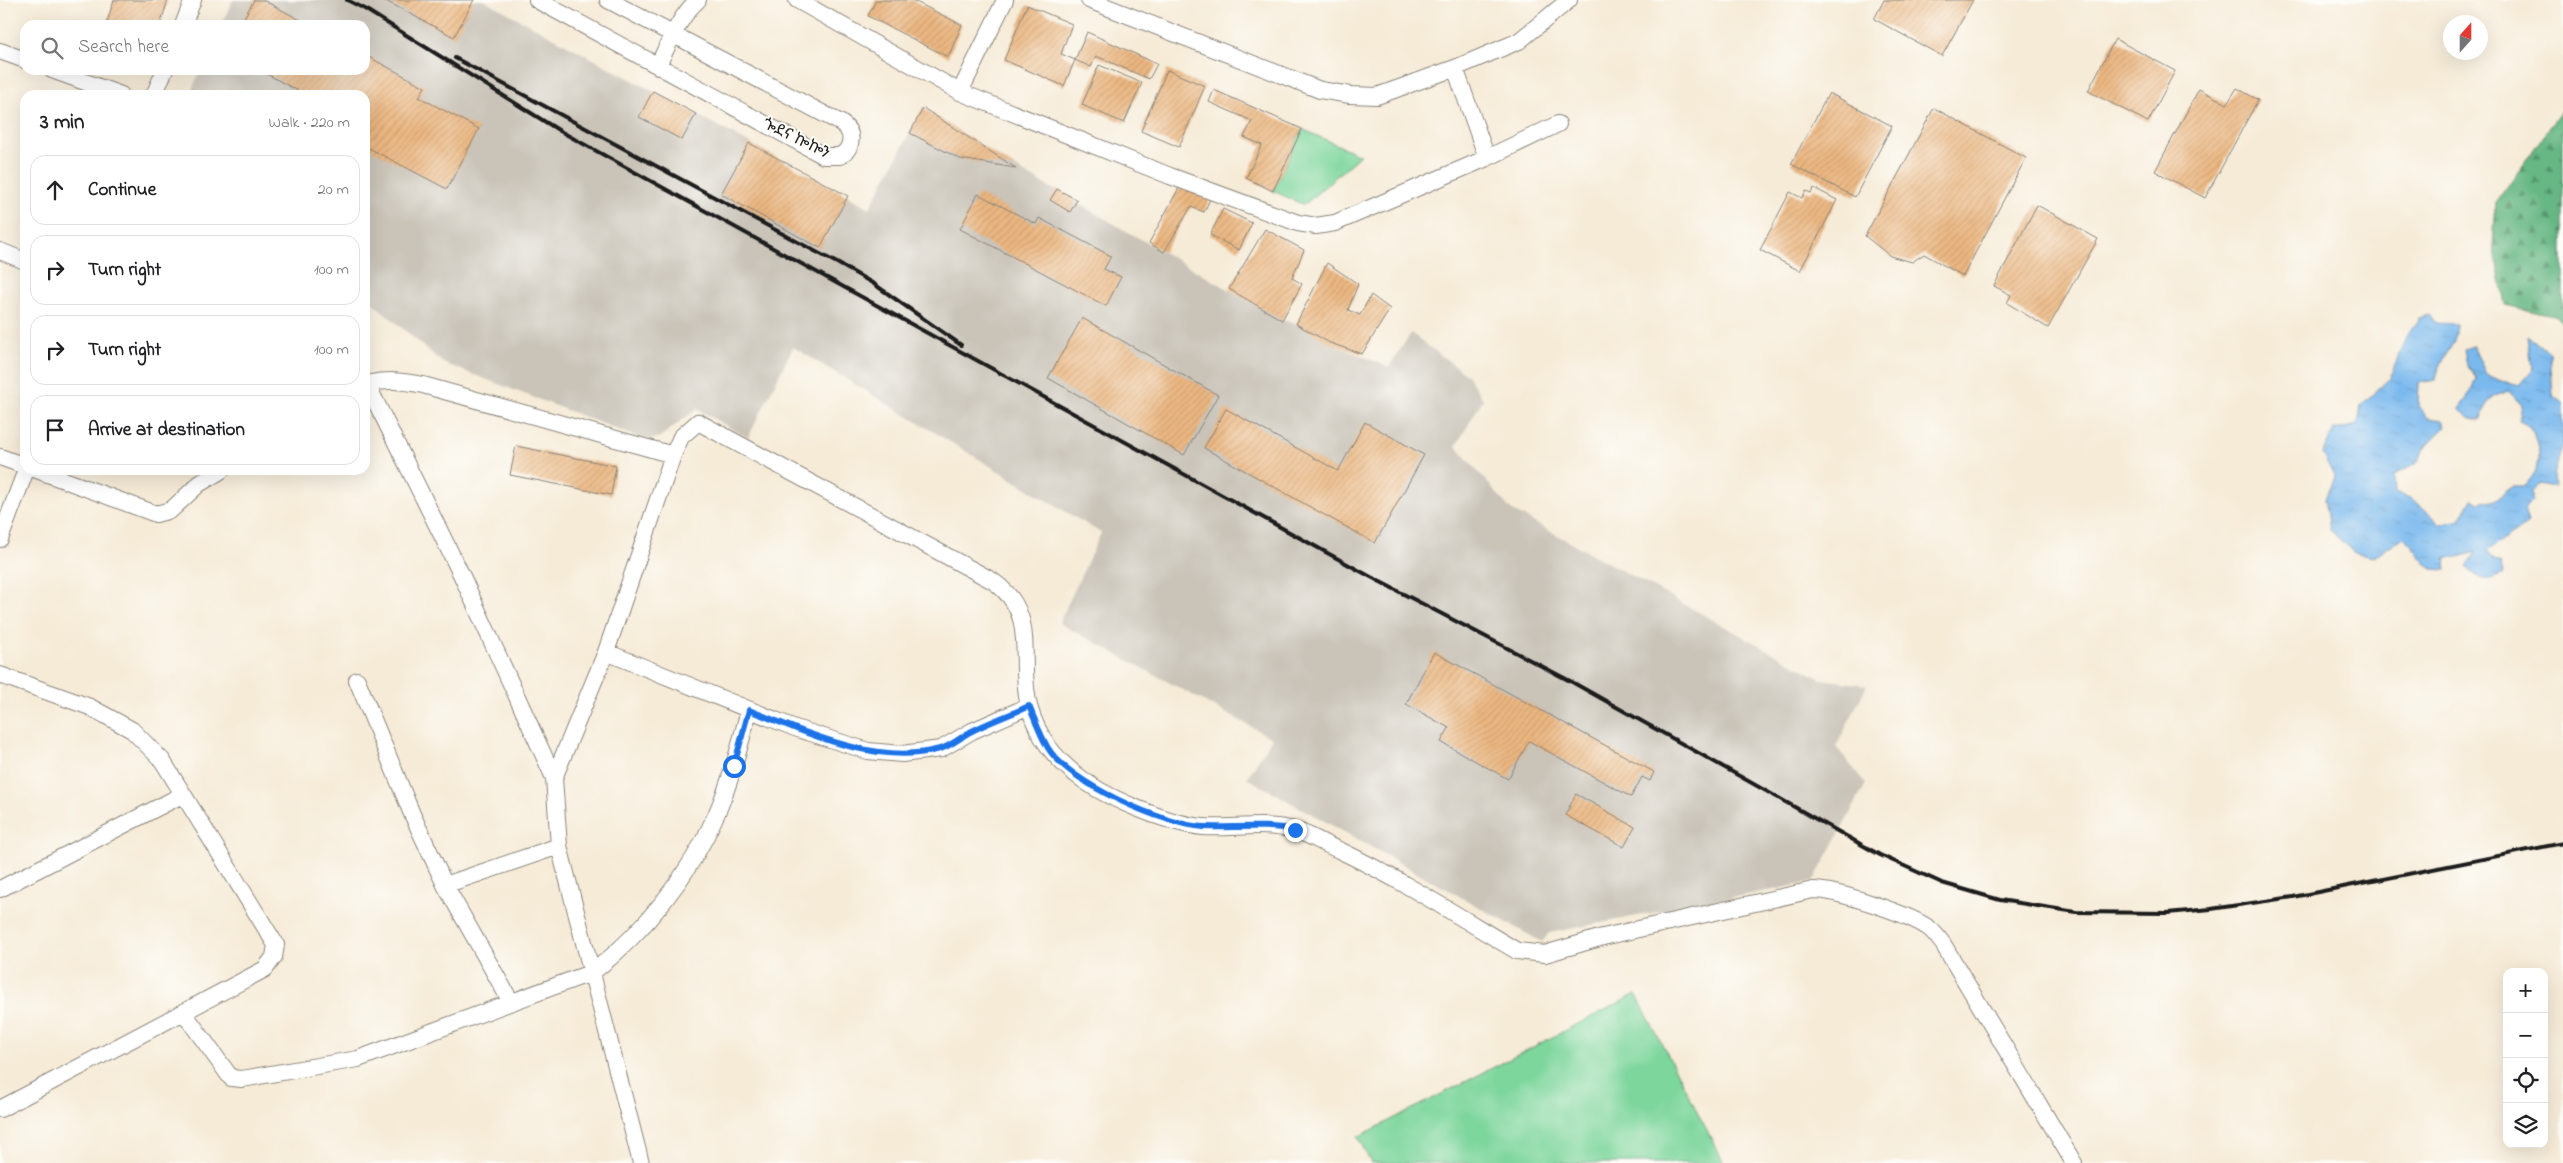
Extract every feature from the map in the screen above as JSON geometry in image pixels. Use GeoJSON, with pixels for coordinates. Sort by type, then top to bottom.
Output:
{"type":"FeatureCollection","features":[{"type":"Feature","properties":{"kind":"street"},"geometry":{"type":"LineString","coordinates":[[185,20],[193,0]]}},
{"type":"Feature","properties":{"kind":"street","name":"ጐደና ኰኰን"},"geometry":{"type":"LineString","coordinates":[[537,0],[824,156],[840,156],[849,148],[851,137],[846,126],[608,0]]}},
{"type":"Feature","properties":{"kind":"street"},"geometry":{"type":"LineString","coordinates":[[658,65],[692,5],[698,0]]}},
{"type":"Feature","properties":{"kind":"street"},"geometry":{"type":"LineString","coordinates":[[797,0],[960,92],[1179,179],[1298,223],[1316,226],[1335,223],[1487,158],[1558,124]]}},
{"type":"Feature","properties":{"kind":"street"},"geometry":{"type":"LineString","coordinates":[[960,92],[1005,0]]}},
{"type":"Feature","properties":{"kind":"street"},"geometry":{"type":"LineString","coordinates":[[1089,0],[1320,90],[1350,96],[1378,96],[1455,68],[1519,41],[1569,0]]}},
{"type":"Feature","properties":{"kind":"street"},"geometry":{"type":"LineString","coordinates":[[0,51],[20,58]]}},
{"type":"Feature","properties":{"kind":"street"},"geometry":{"type":"LineString","coordinates":[[1455,68],[1487,158]]}},
{"type":"Feature","properties":{"kind":"street"},"geometry":{"type":"LineString","coordinates":[[66,75],[107,90]]}},
{"type":"Feature","properties":{"kind":"street"},"geometry":{"type":"LineString","coordinates":[[156,90],[163,75]]}},
{"type":"Feature","properties":{"kind":"street"},"geometry":{"type":"LineString","coordinates":[[0,251],[20,259]]}},
{"type":"Feature","properties":{"kind":"street"},"geometry":{"type":"LineString","coordinates":[[370,383],[400,381],[423,385],[673,455]]}},
{"type":"Feature","properties":{"kind":"street"},"geometry":{"type":"LineString","coordinates":[[370,392],[461,574],[554,778],[559,846],[642,1163]]}},
{"type":"Feature","properties":{"kind":"street"},"geometry":{"type":"LineString","coordinates":[[554,778],[606,652],[673,455],[681,437],[698,422],[1000,586],[1017,604],[1021,619],[1029,706],[1048,749],[1078,777],[1115,800],[1202,827],[1277,827],[1295,830],[1367,864],[1517,951],[1545,954],[1603,938],[1813,890],[1826,890],[1844,895],[1920,923],[1932,930],[1943,944],[2074,1163]]}},
{"type":"Feature","properties":{"kind":"street"},"geometry":{"type":"LineString","coordinates":[[0,457],[20,464]]}},
{"type":"Feature","properties":{"kind":"street"},"geometry":{"type":"LineString","coordinates":[[0,539],[24,475]]}},
{"type":"Feature","properties":{"kind":"street"},"geometry":{"type":"LineString","coordinates":[[50,475],[156,514],[171,510],[199,484],[214,475]]}},
{"type":"Feature","properties":{"kind":"street"},"geometry":{"type":"LineString","coordinates":[[606,652],[795,728],[868,751],[902,754],[941,749],[972,731],[1029,706]]}},
{"type":"Feature","properties":{"kind":"street"},"geometry":{"type":"LineString","coordinates":[[0,675],[90,707],[132,730],[162,760],[182,796],[276,945],[274,957],[265,970],[0,1109]]}},
{"type":"Feature","properties":{"kind":"street"},"geometry":{"type":"LineString","coordinates":[[357,680],[412,814],[445,886],[511,1002]]}},
{"type":"Feature","properties":{"kind":"street"},"geometry":{"type":"LineString","coordinates":[[184,1013],[231,1078],[242,1080],[358,1059],[593,972],[624,948],[696,856],[716,815],[734,766],[749,710]]}},
{"type":"Feature","properties":{"kind":"street"},"geometry":{"type":"LineString","coordinates":[[0,889],[182,796]]}},
{"type":"Feature","properties":{"kind":"street"},"geometry":{"type":"LineString","coordinates":[[445,886],[559,846]]}},
{"type":"Feature","properties":{"kind":"shaded area"},"geometry":{"type":"Polygon","coordinates":[[[233,0],[484,0],[870,208],[923,108],[1016,168],[1282,320],[1296,324],[1330,343],[1389,367],[1411,333],[1467,375],[1483,399],[1456,446],[1511,510],[1821,679],[1867,685],[1836,747],[1866,784],[1813,882],[1549,933],[1542,942],[1247,778],[1272,738],[1059,623],[1101,533],[793,347],[748,438],[697,409],[660,437],[650,440],[640,438],[443,363],[370,300],[370,90],[192,90],[198,75],[370,75],[370,20],[223,20],[233,0]]]}},
{"type":"Feature","properties":{"kind":"green space"},"geometry":{"type":"Polygon","coordinates":[[[2561,111],[2563,111],[2563,324],[2557,317],[2505,305],[2493,245],[2496,202],[2561,111]]]}},
{"type":"Feature","properties":{"kind":"green space"},"geometry":{"type":"Polygon","coordinates":[[[1302,129],[1360,155],[1304,205],[1273,191],[1302,129]]]}},
{"type":"Feature","properties":{"kind":"green space"},"geometry":{"type":"Polygon","coordinates":[[[1636,994],[1724,1163],[1371,1163],[1358,1137],[1636,994]]]}},
{"type":"Feature","properties":{"kind":"water"},"geometry":{"type":"Polygon","coordinates":[[[2430,315],[2436,323],[2457,324],[2454,340],[2440,365],[2436,380],[2419,383],[2418,406],[2428,418],[2443,420],[2446,426],[2427,445],[2415,464],[2394,476],[2395,492],[2412,499],[2440,524],[2460,520],[2472,499],[2479,503],[2498,498],[2513,486],[2524,486],[2535,472],[2539,458],[2537,444],[2531,427],[2519,421],[2522,405],[2507,391],[2497,395],[2486,405],[2481,419],[2471,419],[2459,409],[2471,392],[2476,378],[2467,365],[2464,349],[2473,346],[2486,374],[2501,381],[2520,385],[2532,371],[2528,335],[2550,353],[2553,395],[2563,404],[2563,446],[2553,475],[2554,487],[2539,484],[2532,491],[2532,501],[2524,510],[2528,523],[2487,551],[2493,559],[2501,564],[2503,574],[2488,579],[2476,576],[2467,567],[2476,552],[2458,557],[2447,557],[2446,570],[2432,569],[2404,537],[2374,556],[2353,552],[2330,530],[2325,498],[2335,478],[2322,453],[2334,430],[2358,425],[2361,405],[2390,378],[2404,341],[2419,318],[2430,315]]]}},
{"type":"Feature","properties":{"kind":"building"},"geometry":{"type":"Polygon","coordinates":[[[114,0],[168,0],[162,20],[108,20],[114,0]]]}},
{"type":"Feature","properties":{"kind":"building"},"geometry":{"type":"Polygon","coordinates":[[[254,0],[263,0],[301,20],[243,20],[254,0]]]}},
{"type":"Feature","properties":{"kind":"building"},"geometry":{"type":"Polygon","coordinates":[[[384,0],[474,0],[454,37],[384,0]]]}},
{"type":"Feature","properties":{"kind":"building"},"geometry":{"type":"Polygon","coordinates":[[[876,0],[912,0],[962,25],[948,57],[868,16],[876,0]]]}},
{"type":"Feature","properties":{"kind":"building"},"geometry":{"type":"Polygon","coordinates":[[[1884,0],[1973,0],[1942,56],[1874,19],[1884,0]]]}},
{"type":"Feature","properties":{"kind":"building"},"geometry":{"type":"Polygon","coordinates":[[[1027,5],[1072,24],[1061,54],[1075,60],[1064,86],[1004,60],[1027,5]]]}},
{"type":"Feature","properties":{"kind":"building"},"geometry":{"type":"Polygon","coordinates":[[[1087,32],[1157,64],[1149,79],[1096,56],[1091,67],[1075,60],[1087,32]]]}},
{"type":"Feature","properties":{"kind":"building"},"geometry":{"type":"Polygon","coordinates":[[[2115,39],[2175,71],[2148,122],[2088,91],[2115,39]]]}},
{"type":"Feature","properties":{"kind":"building"},"geometry":{"type":"Polygon","coordinates":[[[370,58],[425,87],[419,97],[479,129],[447,189],[370,149],[370,90],[297,90],[268,75],[370,75],[370,58]]]}},
{"type":"Feature","properties":{"kind":"building"},"geometry":{"type":"Polygon","coordinates":[[[1099,65],[1142,83],[1124,123],[1082,105],[1099,65]]]}},
{"type":"Feature","properties":{"kind":"building"},"geometry":{"type":"Polygon","coordinates":[[[1167,70],[1205,86],[1179,147],[1141,131],[1167,70]]]}},
{"type":"Feature","properties":{"kind":"building"},"geometry":{"type":"Polygon","coordinates":[[[2237,88],[2258,100],[2205,198],[2155,171],[2199,89],[2227,104],[2237,88]]]}},
{"type":"Feature","properties":{"kind":"building"},"geometry":{"type":"Polygon","coordinates":[[[1214,90],[1302,129],[1273,191],[1246,178],[1262,145],[1244,137],[1252,121],[1209,102],[1214,90]]]}},
{"type":"Feature","properties":{"kind":"building"},"geometry":{"type":"Polygon","coordinates":[[[653,91],[696,114],[682,140],[639,117],[653,91]]]}},
{"type":"Feature","properties":{"kind":"building"},"geometry":{"type":"Polygon","coordinates":[[[1829,93],[1892,126],[1855,197],[1791,164],[1829,93]]]}},
{"type":"Feature","properties":{"kind":"building"},"geometry":{"type":"Polygon","coordinates":[[[923,108],[1016,168],[960,159],[910,133],[923,108]]]}},
{"type":"Feature","properties":{"kind":"building"},"geometry":{"type":"Polygon","coordinates":[[[1934,108],[2026,158],[1963,276],[1924,254],[1912,262],[1890,256],[1865,236],[1934,108]]]}},
{"type":"Feature","properties":{"kind":"building"},"geometry":{"type":"Polygon","coordinates":[[[749,143],[848,196],[820,248],[721,194],[749,143]]]}},
{"type":"Feature","properties":{"kind":"building"},"geometry":{"type":"Polygon","coordinates":[[[1180,186],[1210,199],[1204,212],[1191,207],[1164,252],[1149,243],[1180,186]]]}},
{"type":"Feature","properties":{"kind":"building"},"geometry":{"type":"Polygon","coordinates":[[[1814,188],[1837,200],[1800,271],[1760,250],[1790,192],[1802,198],[1806,191],[1811,193],[1814,188]]]}},
{"type":"Feature","properties":{"kind":"building"},"geometry":{"type":"Polygon","coordinates":[[[1057,189],[1077,200],[1070,212],[1050,200],[1057,189]]]}},
{"type":"Feature","properties":{"kind":"building"},"geometry":{"type":"Polygon","coordinates":[[[978,194],[1036,224],[1039,218],[1111,256],[1104,269],[1121,277],[1106,306],[960,229],[978,194]]]}},
{"type":"Feature","properties":{"kind":"building"},"geometry":{"type":"Polygon","coordinates":[[[2037,205],[2098,239],[2048,328],[2007,303],[2011,295],[1994,286],[2037,205]]]}},
{"type":"Feature","properties":{"kind":"building"},"geometry":{"type":"Polygon","coordinates":[[[1223,209],[1252,223],[1239,250],[1210,235],[1223,209]]]}},
{"type":"Feature","properties":{"kind":"building"},"geometry":{"type":"Polygon","coordinates":[[[1265,229],[1304,250],[1292,278],[1302,284],[1282,320],[1229,289],[1265,229]]]}},
{"type":"Feature","properties":{"kind":"building"},"geometry":{"type":"Polygon","coordinates":[[[1327,263],[1358,284],[1348,310],[1360,315],[1371,295],[1390,309],[1362,354],[1330,343],[1296,324],[1327,263]]]}},
{"type":"Feature","properties":{"kind":"building"},"geometry":{"type":"Polygon","coordinates":[[[1082,318],[1218,395],[1184,455],[1048,378],[1082,318]]]}},
{"type":"Feature","properties":{"kind":"building"},"geometry":{"type":"Polygon","coordinates":[[[1226,409],[1338,471],[1365,422],[1424,455],[1375,543],[1204,448],[1226,409]]]}},
{"type":"Feature","properties":{"kind":"building"},"geometry":{"type":"Polygon","coordinates":[[[516,446],[616,466],[611,495],[510,475],[516,446]]]}},
{"type":"Feature","properties":{"kind":"building"},"geometry":{"type":"Polygon","coordinates":[[[1434,652],[1654,772],[1650,781],[1642,777],[1631,797],[1529,741],[1508,779],[1441,742],[1449,728],[1406,704],[1434,652]]]}},
{"type":"Feature","properties":{"kind":"building"},"geometry":{"type":"Polygon","coordinates":[[[1576,794],[1635,827],[1624,847],[1565,815],[1576,794]]]}},
{"type":"Feature","properties":{"kind":"railway"},"geometry":{"type":"LineString","coordinates":[[347,0],[369,11]]}},
{"type":"Feature","properties":{"kind":"railway"},"geometry":{"type":"LineString","coordinates":[[363,8],[560,131],[1371,577],[1572,682],[1880,855],[1942,883],[2000,900],[2076,912],[2167,913],[2211,909],[2293,897],[2563,843]]}},
{"type":"Feature","properties":{"kind":"railway"},"geometry":{"type":"LineString","coordinates":[[455,58],[837,263],[874,284],[961,345]]}},
{"type":"Feature","properties":{"kind":"route"},"geometry":{"type":"LineString","coordinates":[[734,766],[749,710],[795,728],[868,751],[902,754],[941,749],[972,731],[1029,706],[1048,749],[1078,777],[1115,800],[1202,827],[1277,827],[1295,830]]}}]}
